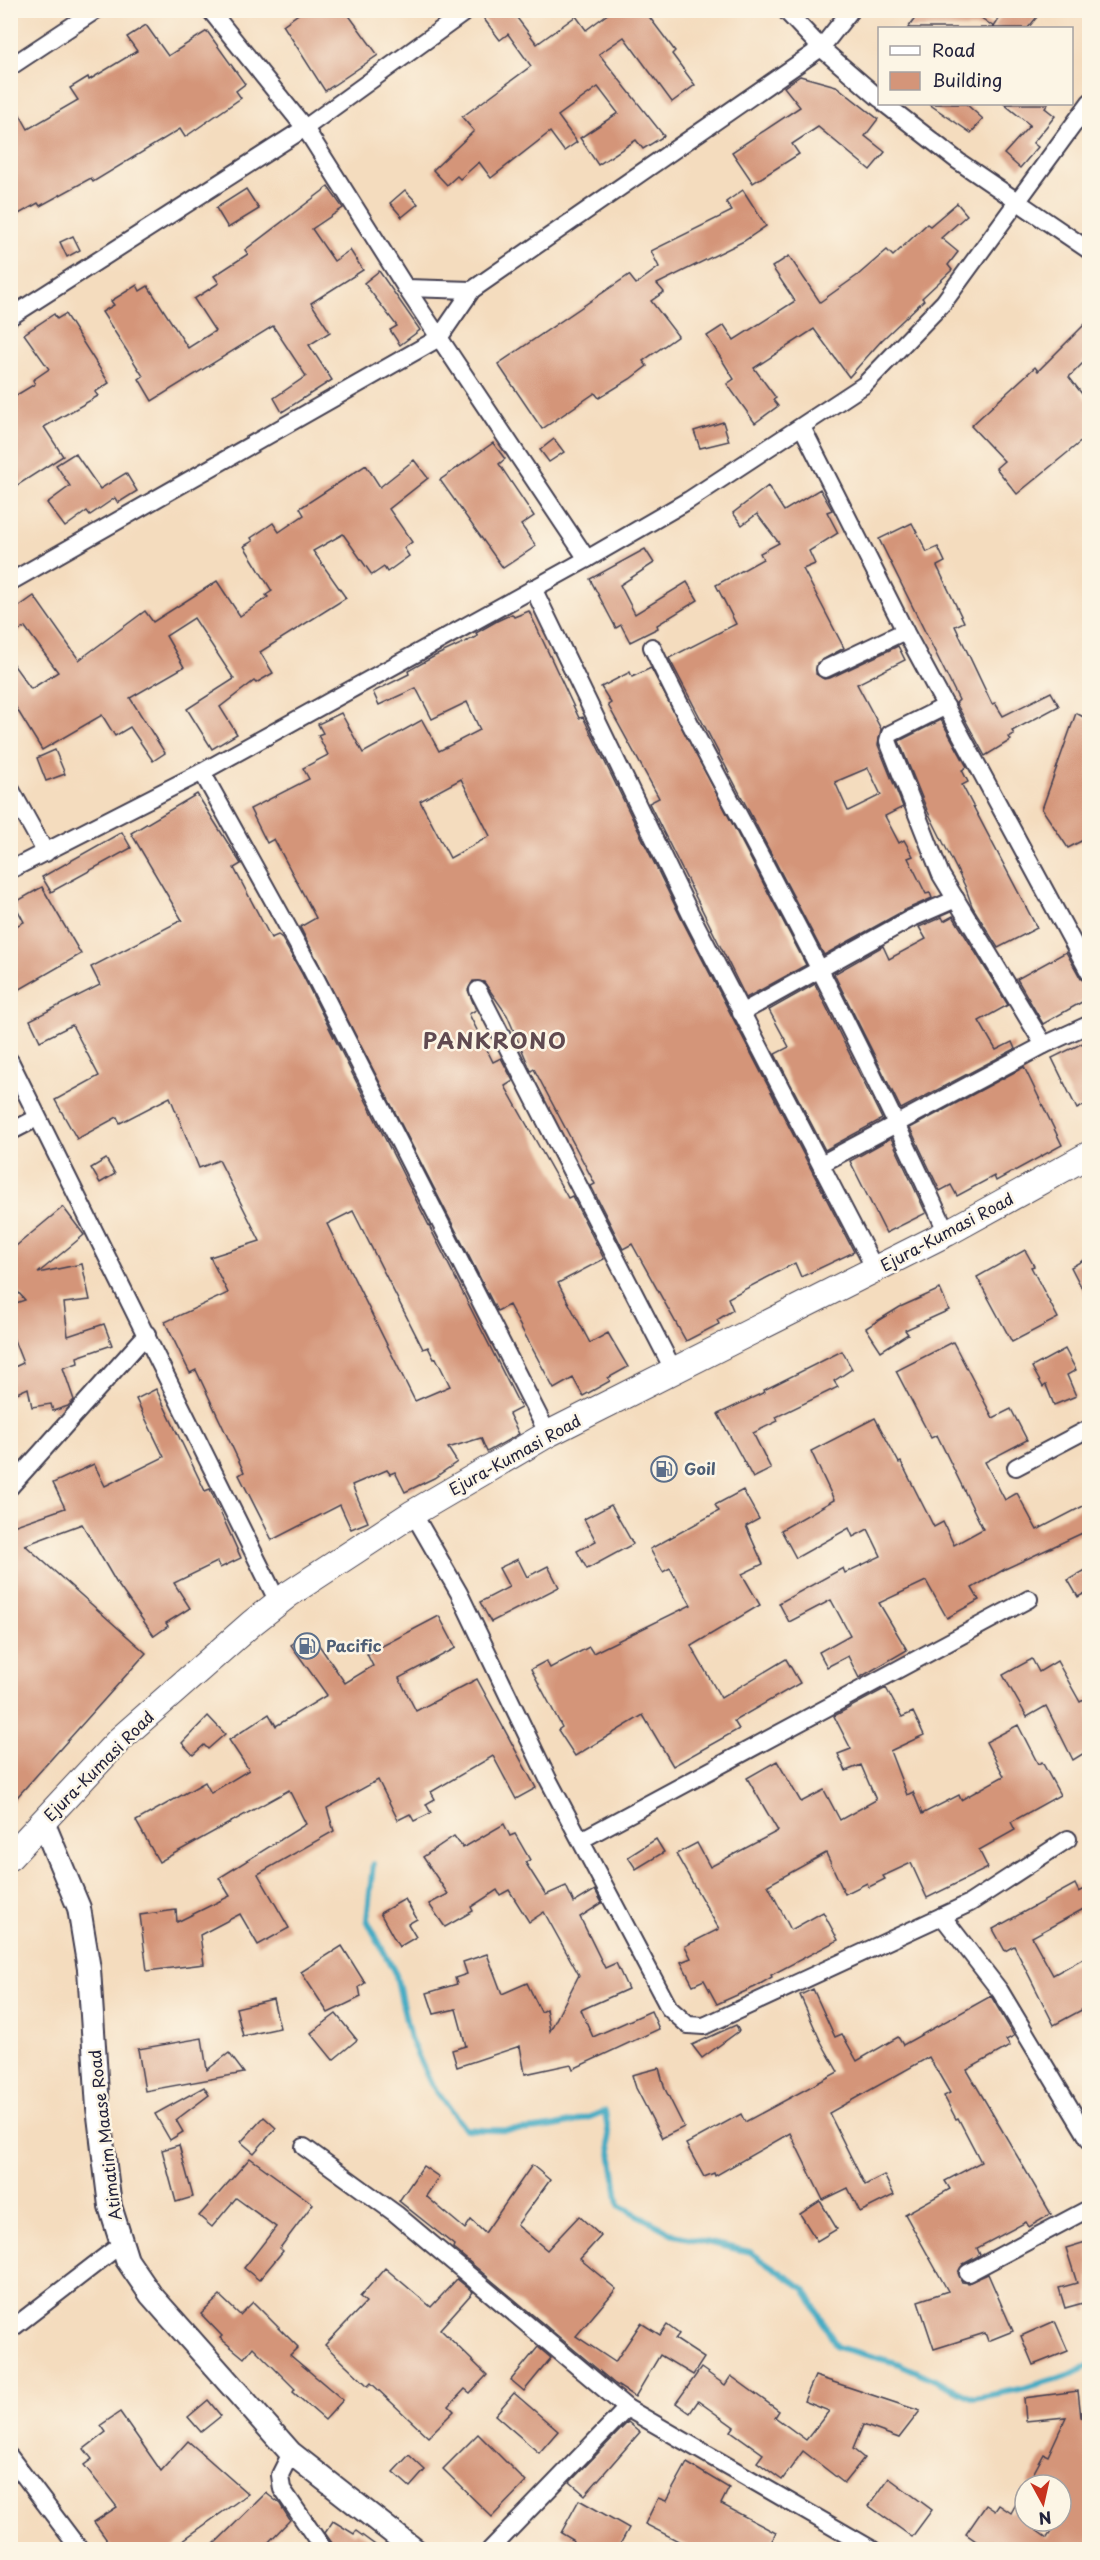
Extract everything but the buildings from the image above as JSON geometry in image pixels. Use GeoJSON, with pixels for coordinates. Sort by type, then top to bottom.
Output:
{"type":"FeatureCollection","features":[{"type":"Feature","properties":{"kind":"main road","name":"Ejura-Kumasi Road"},"geometry":{"type":"LineString","coordinates":[[10,1857],[119,1740],[278,1602],[413,1513],[548,1434],[675,1373],[947,1233],[1089,1154]]}},
{"type":"Feature","properties":{"kind":"main road","name":"Atimatim Maase Road"},"geometry":{"type":"LineString","coordinates":[[43,1822],[79,1908],[89,1969],[98,2108],[110,2206],[120,2245],[127,2260],[151,2295],[291,2453],[415,2550]]}},
{"type":"Feature","properties":{"kind":"street"},"geometry":{"type":"LineString","coordinates":[[10,67],[96,10]]}},
{"type":"Feature","properties":{"kind":"street"},"geometry":{"type":"LineString","coordinates":[[210,10],[305,128],[406,288],[587,559]]}},
{"type":"Feature","properties":{"kind":"street"},"geometry":{"type":"LineString","coordinates":[[10,317],[305,128],[468,10]]}},
{"type":"Feature","properties":{"kind":"street"},"geometry":{"type":"LineString","coordinates":[[785,10],[821,48],[878,98]]}},
{"type":"Feature","properties":{"kind":"street"},"geometry":{"type":"LineString","coordinates":[[10,582],[440,338],[472,290],[821,48],[850,10]]}},
{"type":"Feature","properties":{"kind":"street"},"geometry":{"type":"LineString","coordinates":[[10,870],[202,772],[587,559],[689,500],[802,428],[864,385],[944,302],[1019,202],[1089,102]]}},
{"type":"Feature","properties":{"kind":"street"},"geometry":{"type":"LineString","coordinates":[[886,105],[914,129],[1089,251]]}},
{"type":"Feature","properties":{"kind":"street"},"geometry":{"type":"LineString","coordinates":[[406,288],[472,290]]}},
{"type":"Feature","properties":{"kind":"street"},"geometry":{"type":"LineString","coordinates":[[802,428],[905,631],[1089,974]]}},
{"type":"Feature","properties":{"kind":"street"},"geometry":{"type":"LineString","coordinates":[[533,588],[741,1013],[875,1269]]}},
{"type":"Feature","properties":{"kind":"street"},"geometry":{"type":"LineString","coordinates":[[825,669],[905,631]]}},
{"type":"Feature","properties":{"kind":"street"},"geometry":{"type":"LineString","coordinates":[[652,646],[678,705],[819,968],[898,1124],[947,1233]]}},
{"type":"Feature","properties":{"kind":"street"},"geometry":{"type":"LineString","coordinates":[[946,706],[890,734],[888,741],[941,875],[1044,1045]]}},
{"type":"Feature","properties":{"kind":"street"},"geometry":{"type":"LineString","coordinates":[[202,772],[311,969],[548,1434]]}},
{"type":"Feature","properties":{"kind":"street"},"geometry":{"type":"LineString","coordinates":[[10,788],[46,853]]}},
{"type":"Feature","properties":{"kind":"street"},"geometry":{"type":"LineString","coordinates":[[741,1013],[910,919],[956,899]]}},
{"type":"Feature","properties":{"kind":"street"},"geometry":{"type":"LineString","coordinates":[[478,990],[675,1373]]}},
{"type":"Feature","properties":{"kind":"street"},"geometry":{"type":"LineString","coordinates":[[821,1164],[1044,1045],[1089,1024]]}},
{"type":"Feature","properties":{"kind":"street"},"geometry":{"type":"LineString","coordinates":[[10,1061],[36,1118],[147,1334],[278,1602]]}},
{"type":"Feature","properties":{"kind":"street"},"geometry":{"type":"LineString","coordinates":[[10,1132],[36,1118]]}},
{"type":"Feature","properties":{"kind":"street"},"geometry":{"type":"LineString","coordinates":[[10,1486],[147,1334]]}},
{"type":"Feature","properties":{"kind":"street"},"geometry":{"type":"LineString","coordinates":[[1016,1467],[1089,1428]]}},
{"type":"Feature","properties":{"kind":"street"},"geometry":{"type":"LineString","coordinates":[[413,1513],[459,1593],[548,1779],[669,2008],[688,2025],[704,2026],[726,2017],[970,1903],[1068,1839]]}},
{"type":"Feature","properties":{"kind":"street"},"geometry":{"type":"LineString","coordinates":[[581,1840],[1029,1599]]}},
{"type":"Feature","properties":{"kind":"street"},"geometry":{"type":"LineString","coordinates":[[942,1916],[1000,1991],[1089,2141]]}},
{"type":"Feature","properties":{"kind":"street"},"geometry":{"type":"LineString","coordinates":[[304,2147],[396,2214],[627,2408],[873,2550]]}},
{"type":"Feature","properties":{"kind":"street"},"geometry":{"type":"LineString","coordinates":[[968,2273],[1089,2208]]}},
{"type":"Feature","properties":{"kind":"street"},"geometry":{"type":"LineString","coordinates":[[10,2330],[120,2245]]}},
{"type":"Feature","properties":{"kind":"street"},"geometry":{"type":"LineString","coordinates":[[490,2550],[627,2408]]}},
{"type":"Feature","properties":{"kind":"street"},"geometry":{"type":"LineString","coordinates":[[291,2453],[280,2475],[282,2489],[324,2550]]}},
{"type":"Feature","properties":{"kind":"street"},"geometry":{"type":"LineString","coordinates":[[10,2457],[80,2550]]}},
{"type":"Feature","properties":{"kind":"waterway"},"geometry":{"type":"LineString","coordinates":[[373,1864],[367,1920],[396,1975],[410,2039],[431,2084],[465,2129],[536,2129],[571,2123],[605,2111],[619,2205],[675,2235],[750,2252],[805,2289],[837,2347],[900,2364],[974,2398],[1025,2388],[1072,2374],[1090,2365]]}},
{"type":"Feature","properties":{"kind":"place","name":"Goil"},"geometry":{"type":"Point","coordinates":[664,1469]}},
{"type":"Feature","properties":{"kind":"place","name":"Pacific"},"geometry":{"type":"Point","coordinates":[307,1646]}},
{"type":"Feature","properties":{"kind":"district","name":"PANKRONO"},"geometry":{"type":"Point","coordinates":[495,1041]}}]}
